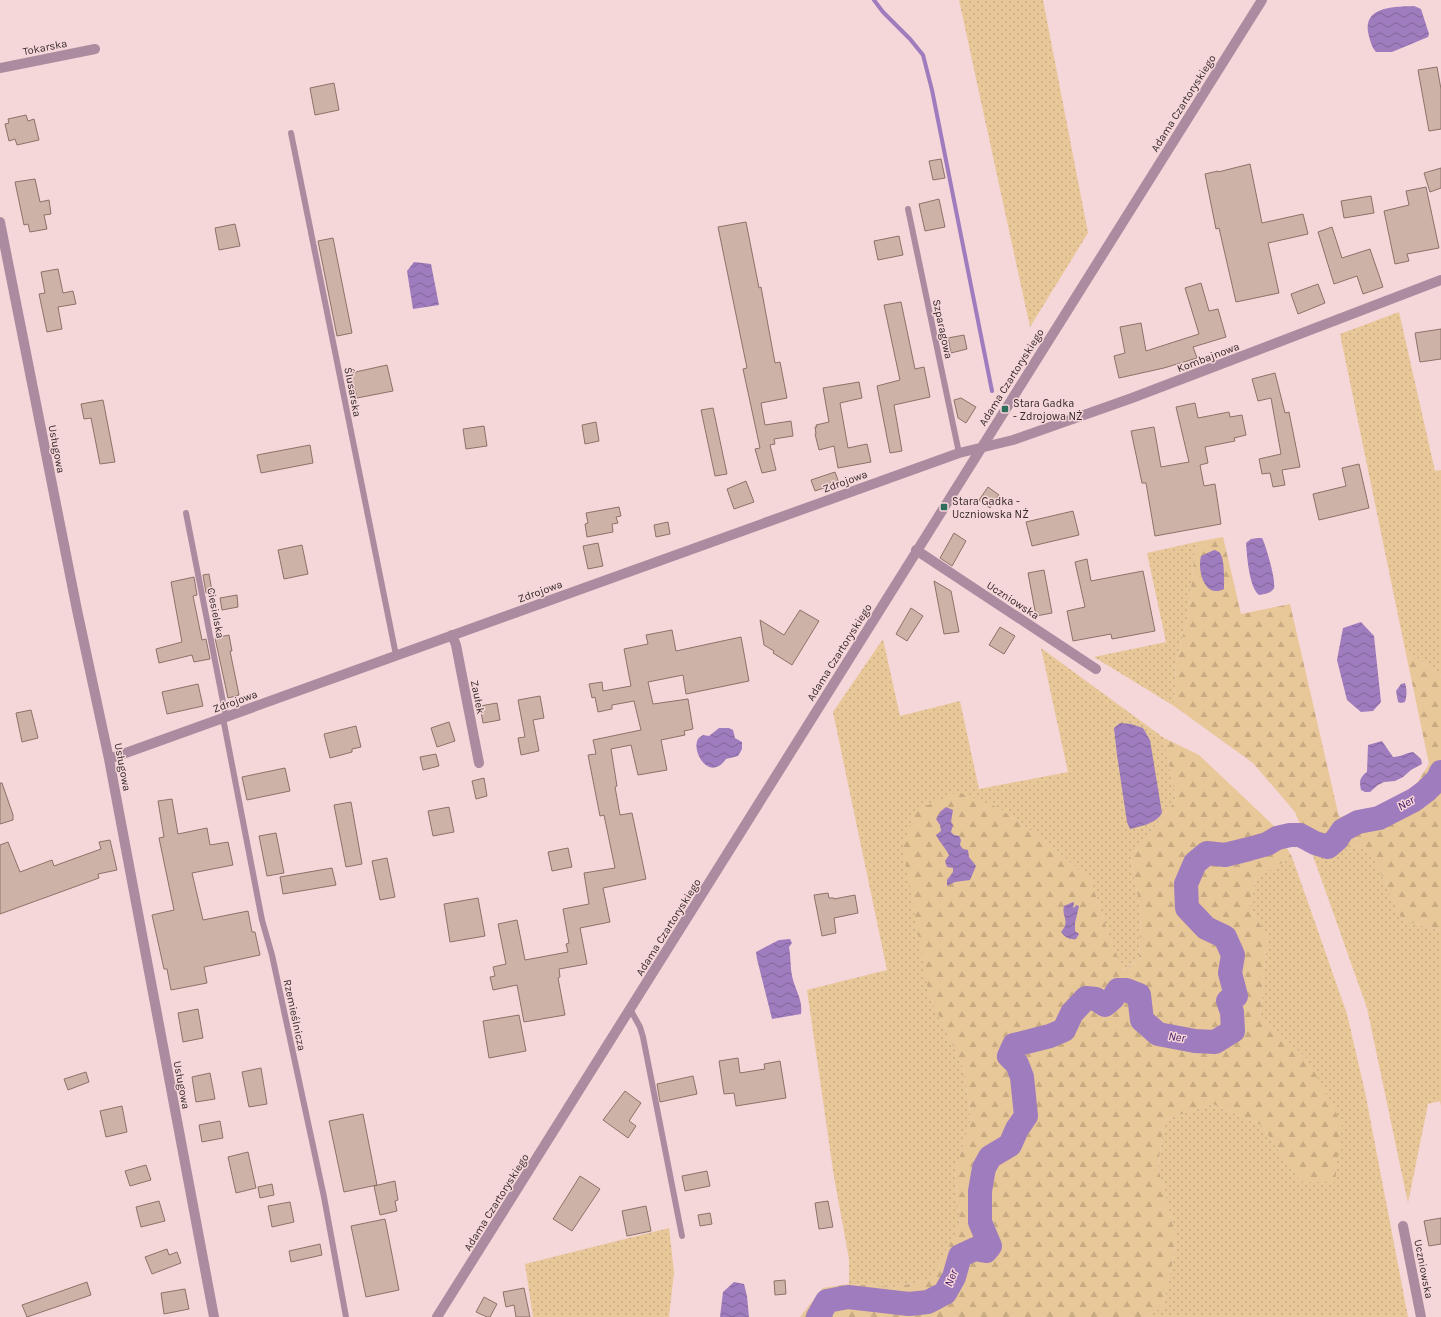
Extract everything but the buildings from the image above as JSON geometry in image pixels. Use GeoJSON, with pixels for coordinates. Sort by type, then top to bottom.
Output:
{"type":"FeatureCollection","features":[{"type":"Feature","properties":{"kind":"street","name":"Adama Czartoryskiego"},"geometry":{"type":"LineString","coordinates":[[437,1317],[916,550],[1262,0]]}},
{"type":"Feature","properties":{"kind":"street","name":"Tokarska"},"geometry":{"type":"LineString","coordinates":[[0,68],[95,49]]}},
{"type":"Feature","properties":{"kind":"street","name":"Usługowa"},"geometry":{"type":"LineString","coordinates":[[0,222],[76,603],[109,759],[214,1317]]}},
{"type":"Feature","properties":{"kind":"street","name":"Kombajnowa"},"geometry":{"type":"LineString","coordinates":[[980,449],[1013,440],[1132,398],[1441,280]]}},
{"type":"Feature","properties":{"kind":"street","name":"Zdrojowa"},"geometry":{"type":"LineString","coordinates":[[109,759],[959,453],[980,449]]}},
{"type":"Feature","properties":{"kind":"street","name":"Uczniowska"},"geometry":{"type":"LineString","coordinates":[[916,550],[1096,669]]}},
{"type":"Feature","properties":{"kind":"street","name":"Zaułek"},"geometry":{"type":"LineString","coordinates":[[452,635],[456,645],[479,763]]}},
{"type":"Feature","properties":{"kind":"street","name":"Uczniowska"},"geometry":{"type":"LineString","coordinates":[[1403,1226],[1421,1317]]}},
{"type":"Feature","properties":{"kind":"lane","name":"Ślusarska"},"geometry":{"type":"LineString","coordinates":[[291,133],[396,656]]}},
{"type":"Feature","properties":{"kind":"lane","name":"Szparagowa"},"geometry":{"type":"LineString","coordinates":[[908,209],[959,453]]}},
{"type":"Feature","properties":{"kind":"lane","name":"Ciesielska"},"geometry":{"type":"LineString","coordinates":[[186,513],[225,718]]}},
{"type":"Feature","properties":{"kind":"lane","name":"Rzemieślnicza"},"geometry":{"type":"LineString","coordinates":[[225,718],[262,920],[272,956],[324,1197],[346,1317]]}},
{"type":"Feature","properties":{"kind":"lane"},"geometry":{"type":"LineString","coordinates":[[630,1010],[640,1028],[643,1037],[682,1236]]}},
{"type":"Feature","properties":{"kind":"green space"},"geometry":{"type":"Polygon","coordinates":[[[959,0],[1043,0],[1088,233],[1030,327],[959,0]]]}},
{"type":"Feature","properties":{"kind":"green space"},"geometry":{"type":"Polygon","coordinates":[[[1399,312],[1435,471],[1441,470],[1441,676],[1405,649],[1340,334],[1399,312]]]}},
{"type":"Feature","properties":{"kind":"green space"},"geometry":{"type":"Polygon","coordinates":[[[1223,537],[1241,614],[1290,604],[1339,817],[1377,809],[1412,791],[1429,764],[1405,649],[1441,676],[1441,931],[1402,920],[1371,852],[1350,845],[1333,855],[1312,853],[1295,812],[1253,763],[1174,706],[1176,663],[1188,615],[1196,542],[1223,537]]]}},
{"type":"Feature","properties":{"kind":"green space"},"geometry":{"type":"Polygon","coordinates":[[[1196,542],[1188,615],[1176,663],[1174,706],[1094,657],[1166,642],[1147,553],[1196,542]]]}},
{"type":"Feature","properties":{"kind":"green space"},"geometry":{"type":"Polygon","coordinates":[[[883,639],[900,716],[960,701],[979,789],[1068,772],[1041,648],[1164,738],[1176,800],[1131,857],[1141,915],[1139,959],[1123,970],[1113,947],[1091,881],[1050,845],[999,808],[929,995],[963,1067],[971,1119],[955,1172],[960,1225],[931,1279],[896,1287],[849,1284],[849,1259],[834,1177],[807,990],[887,970],[833,712],[883,639]]]}},
{"type":"Feature","properties":{"kind":"green space"},"geometry":{"type":"Polygon","coordinates":[[[1164,738],[1199,755],[1274,826],[1292,857],[1256,878],[1249,904],[1267,938],[1260,1017],[1308,1060],[1342,1124],[1335,1182],[1301,1182],[1261,1125],[1213,1104],[1164,1120],[1158,1167],[1177,1241],[1163,1307],[1144,1317],[800,1317],[823,1288],[849,1284],[896,1287],[931,1279],[960,1225],[955,1172],[971,1119],[963,1067],[929,995],[903,848],[914,811],[958,792],[999,808],[1050,845],[1091,881],[1113,947],[1124,970],[1139,959],[1141,915],[1131,857],[1176,800],[1164,738]]]}},
{"type":"Feature","properties":{"kind":"green space"},"geometry":{"type":"Polygon","coordinates":[[[1350,845],[1371,852],[1402,920],[1441,931],[1441,1106],[1440,1101],[1428,1104],[1408,1203],[1367,1008],[1312,853],[1333,855],[1350,845]]]}},
{"type":"Feature","properties":{"kind":"green space"},"geometry":{"type":"Polygon","coordinates":[[[1292,857],[1347,1014],[1365,1092],[1408,1317],[1144,1317],[1163,1307],[1177,1241],[1158,1167],[1164,1120],[1213,1104],[1261,1125],[1301,1182],[1308,1060],[1260,1017],[1267,938],[1249,904],[1256,878],[1292,857]]]}},
{"type":"Feature","properties":{"kind":"green space"},"geometry":{"type":"Polygon","coordinates":[[[669,1228],[674,1272],[669,1317],[533,1317],[525,1264],[669,1228]]]}},
{"type":"Feature","properties":{"kind":"water"},"geometry":{"type":"Polygon","coordinates":[[[1414,6],[1421,9],[1429,34],[1428,37],[1392,52],[1376,52],[1368,32],[1368,23],[1371,17],[1382,10],[1414,6]]]}},
{"type":"Feature","properties":{"kind":"water"},"geometry":{"type":"Polygon","coordinates":[[[414,262],[431,264],[439,305],[413,309],[407,271],[414,262]]]}},
{"type":"Feature","properties":{"kind":"water"},"geometry":{"type":"Polygon","coordinates":[[[1262,538],[1266,548],[1274,584],[1272,591],[1259,595],[1251,578],[1246,543],[1251,539],[1262,538]]]}},
{"type":"Feature","properties":{"kind":"water"},"geometry":{"type":"Polygon","coordinates":[[[1214,550],[1222,556],[1224,576],[1224,589],[1217,591],[1207,587],[1200,569],[1201,556],[1214,550]]]}},
{"type":"Feature","properties":{"kind":"water"},"geometry":{"type":"Polygon","coordinates":[[[1361,622],[1374,636],[1381,702],[1373,711],[1361,712],[1347,700],[1337,660],[1343,628],[1361,622]]]}},
{"type":"Feature","properties":{"kind":"water"},"geometry":{"type":"Polygon","coordinates":[[[1405,683],[1406,699],[1405,702],[1401,703],[1398,702],[1396,691],[1401,684],[1405,683]]]}},
{"type":"Feature","properties":{"kind":"water"},"geometry":{"type":"Polygon","coordinates":[[[1120,723],[1131,724],[1143,728],[1150,740],[1162,813],[1152,822],[1130,829],[1127,822],[1114,728],[1120,723]]]}},
{"type":"Feature","properties":{"kind":"water"},"geometry":{"type":"Polygon","coordinates":[[[719,728],[729,728],[733,730],[735,738],[742,742],[742,749],[738,756],[726,759],[720,766],[713,768],[708,766],[699,757],[696,744],[700,737],[703,735],[709,736],[719,728]]]}},
{"type":"Feature","properties":{"kind":"water"},"geometry":{"type":"Polygon","coordinates":[[[1382,741],[1393,757],[1413,752],[1421,759],[1422,764],[1395,781],[1384,782],[1370,792],[1365,792],[1361,790],[1360,782],[1361,778],[1367,772],[1368,745],[1382,741]]]}},
{"type":"Feature","properties":{"kind":"water"},"geometry":{"type":"Polygon","coordinates":[[[946,807],[953,810],[951,822],[953,825],[951,832],[954,835],[959,836],[961,840],[960,845],[963,849],[968,850],[969,857],[976,866],[970,880],[955,882],[947,886],[947,880],[953,872],[953,868],[947,867],[945,861],[949,855],[936,835],[941,831],[940,825],[936,819],[941,811],[946,807]]]}},
{"type":"Feature","properties":{"kind":"water"},"geometry":{"type":"Polygon","coordinates":[[[1073,902],[1073,908],[1076,905],[1079,906],[1075,923],[1075,931],[1079,934],[1076,939],[1067,938],[1061,932],[1066,922],[1063,910],[1064,906],[1073,902]]]}},
{"type":"Feature","properties":{"kind":"water"},"geometry":{"type":"Polygon","coordinates":[[[790,939],[792,943],[789,947],[791,972],[800,999],[801,1014],[772,1019],[756,952],[779,940],[790,939]]]}},
{"type":"Feature","properties":{"kind":"water"},"geometry":{"type":"Polygon","coordinates":[[[734,1282],[744,1284],[749,1317],[720,1317],[723,1292],[734,1282]]]}},
{"type":"Feature","properties":{"kind":"waterway"},"geometry":{"type":"LineString","coordinates":[[874,0],[883,12],[910,39],[923,55],[932,90],[992,391]]}},
{"type":"Feature","properties":{"kind":"waterway","name":"Ner"},"geometry":{"type":"LineString","coordinates":[[818,1317],[827,1301],[848,1297],[909,1304],[928,1302],[945,1293],[954,1277],[960,1256],[975,1249],[986,1251],[990,1246],[980,1222],[980,1191],[984,1168],[990,1157],[1010,1145],[1017,1129],[1026,1116],[1022,1077],[1017,1064],[1009,1056],[1014,1045],[1050,1036],[1064,1030],[1072,1013],[1086,998],[1096,999],[1105,1005],[1113,998],[1118,990],[1126,990],[1139,995],[1142,1020],[1158,1034],[1195,1041],[1215,1042],[1233,1031],[1232,1012],[1228,1001],[1236,996],[1230,973],[1233,955],[1225,937],[1206,928],[1187,908],[1186,884],[1195,863],[1207,853],[1225,855],[1267,844],[1277,838],[1290,835],[1300,835],[1315,843],[1328,847],[1336,840],[1343,830],[1358,822],[1379,818],[1414,800],[1438,779],[1441,772]]}},
{"type":"Feature","properties":{"kind":"place","name":"Stara Gadka - Zdrojowa NŻ"},"geometry":{"type":"Point","coordinates":[1005,409]}},
{"type":"Feature","properties":{"kind":"place","name":"Stara Gadka - Uczniowska NŻ"},"geometry":{"type":"Point","coordinates":[944,507]}}]}
